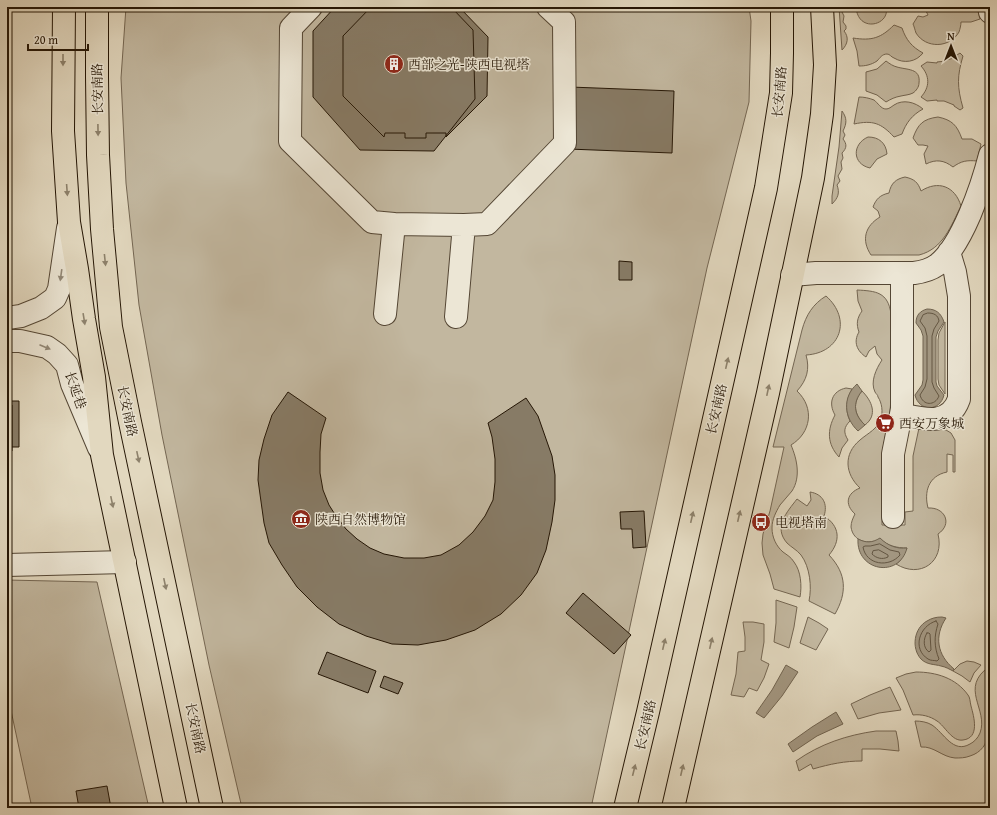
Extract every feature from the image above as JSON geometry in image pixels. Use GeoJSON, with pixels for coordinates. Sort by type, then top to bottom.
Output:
{"type":"FeatureCollection","features":[{"type":"Feature","properties":{"kind":"main road"},"geometry":{"type":"LineString","coordinates":[[64,7],[63,131],[69,222],[94,377],[102,455],[176,808]]}},
{"type":"Feature","properties":{"kind":"main road","name":"长安南路"},"geometry":{"type":"LineString","coordinates":[[97,7],[99,163],[102,229],[111,327],[212,808]]}},
{"type":"Feature","properties":{"kind":"main road","name":"长安南路"},"geometry":{"type":"LineString","coordinates":[[625,808],[766,188],[781,93],[782,7]]}},
{"type":"Feature","properties":{"kind":"main road"},"geometry":{"type":"LineString","coordinates":[[673,808],[766,400],[813,178],[822,114],[826,65],[822,7]]}},
{"type":"Feature","properties":{"kind":"street"},"geometry":{"type":"LineString","coordinates":[[311,7],[291,28],[290,141],[372,222],[394,224],[464,225],[487,224],[565,143],[564,22],[548,7]]}},
{"type":"Feature","properties":{"kind":"street"},"geometry":{"type":"LineString","coordinates":[[989,7],[990,12]]}},
{"type":"Feature","properties":{"kind":"street"},"geometry":{"type":"LineString","coordinates":[[792,275],[816,273],[914,273],[926,271],[937,265],[949,252],[959,237],[972,209],[984,177],[990,155]]}},
{"type":"Feature","properties":{"kind":"street"},"geometry":{"type":"LineString","coordinates":[[7,318],[21,316],[42,308],[55,298],[59,289],[69,222]]}},
{"type":"Feature","properties":{"kind":"street"},"geometry":{"type":"LineString","coordinates":[[385,314],[394,224]]}},
{"type":"Feature","properties":{"kind":"street"},"geometry":{"type":"LineString","coordinates":[[456,317],[464,225]]}},
{"type":"Feature","properties":{"kind":"street"},"geometry":{"type":"LineString","coordinates":[[901,414],[928,420],[935,419],[951,412],[959,399],[959,296],[949,252]]}},
{"type":"Feature","properties":{"kind":"street"},"geometry":{"type":"LineString","coordinates":[[893,517],[893,454],[902,409],[902,273]]}},
{"type":"Feature","properties":{"kind":"street","name":"长延巷"},"geometry":{"type":"LineString","coordinates":[[7,340],[20,341],[47,347],[57,354],[67,365],[72,384],[102,455]]}},
{"type":"Feature","properties":{"kind":"street"},"geometry":{"type":"LineString","coordinates":[[7,565],[125,562]]}},
{"type":"Feature","properties":{"kind":"shaded area"},"geometry":{"type":"Polygon","coordinates":[[[126,7],[749,7],[751,21],[749,102],[707,268],[591,808],[242,808],[209,665],[162,435],[139,305],[126,183],[121,78],[126,7]]]}},
{"type":"Feature","properties":{"kind":"shaded area"},"geometry":{"type":"Polygon","coordinates":[[[839,7],[842,7],[841,10],[844,16],[843,22],[846,26],[844,31],[847,38],[847,43],[842,50],[839,7]]]}},
{"type":"Feature","properties":{"kind":"shaded area"},"geometry":{"type":"Polygon","coordinates":[[[856,7],[886,7],[886,13],[884,18],[879,22],[868,24],[862,21],[858,15],[856,7]]]}},
{"type":"Feature","properties":{"kind":"shaded area"},"geometry":{"type":"Polygon","coordinates":[[[924,7],[977,7],[980,19],[971,22],[961,22],[959,32],[950,41],[944,44],[932,44],[920,38],[916,33],[913,24],[918,16],[923,17],[928,15],[924,7]]]}},
{"type":"Feature","properties":{"kind":"shaded area"},"geometry":{"type":"Polygon","coordinates":[[[894,25],[902,28],[910,43],[923,53],[910,61],[898,60],[889,54],[885,54],[882,55],[877,61],[859,66],[853,38],[876,38],[885,33],[894,25]]]}},
{"type":"Feature","properties":{"kind":"shaded area"},"geometry":{"type":"Polygon","coordinates":[[[960,53],[963,56],[959,76],[959,88],[963,108],[960,110],[954,105],[944,101],[927,101],[921,97],[928,82],[926,74],[921,66],[927,62],[937,63],[946,61],[954,58],[960,53]]]}},
{"type":"Feature","properties":{"kind":"shaded area"},"geometry":{"type":"Polygon","coordinates":[[[886,61],[894,66],[916,72],[919,78],[919,83],[918,87],[913,93],[886,102],[877,95],[866,91],[866,72],[877,69],[886,61]]]}},
{"type":"Feature","properties":{"kind":"shaded area"},"geometry":{"type":"Polygon","coordinates":[[[859,97],[874,100],[884,109],[888,109],[901,102],[909,102],[923,109],[910,120],[905,126],[902,134],[894,137],[885,128],[876,124],[866,122],[854,124],[859,97]]]}},
{"type":"Feature","properties":{"kind":"shaded area"},"geometry":{"type":"Polygon","coordinates":[[[842,111],[846,121],[843,131],[845,135],[843,139],[846,146],[842,153],[842,169],[838,176],[840,181],[837,185],[838,195],[832,204],[839,147],[842,111]]]}},
{"type":"Feature","properties":{"kind":"shaded area"},"geometry":{"type":"Polygon","coordinates":[[[938,117],[953,124],[958,130],[962,139],[972,139],[981,144],[977,161],[964,161],[953,167],[940,161],[933,161],[926,164],[924,154],[928,146],[918,145],[913,138],[917,129],[922,123],[928,119],[938,117]]]}},
{"type":"Feature","properties":{"kind":"shaded area"},"geometry":{"type":"Polygon","coordinates":[[[868,137],[879,139],[885,147],[887,154],[877,159],[870,168],[864,166],[860,162],[856,154],[859,144],[868,137]]]}},
{"type":"Feature","properties":{"kind":"shaded area"},"geometry":{"type":"Polygon","coordinates":[[[905,177],[915,181],[921,191],[934,186],[945,187],[955,194],[961,206],[945,236],[934,248],[927,252],[919,255],[871,255],[865,239],[868,229],[880,217],[878,211],[873,207],[874,204],[881,196],[889,193],[894,182],[905,177]]]}},
{"type":"Feature","properties":{"kind":"shaded area"},"geometry":{"type":"Polygon","coordinates":[[[857,290],[870,291],[880,294],[887,301],[891,314],[891,399],[882,454],[882,525],[905,525],[905,512],[913,511],[913,456],[919,428],[946,430],[951,433],[955,440],[955,472],[953,472],[953,455],[947,454],[947,472],[935,477],[927,491],[928,508],[939,510],[943,513],[946,521],[943,530],[938,534],[938,553],[929,565],[914,570],[896,564],[900,561],[907,548],[893,546],[880,539],[871,542],[862,541],[852,532],[851,527],[855,514],[849,506],[848,499],[852,493],[860,488],[851,477],[848,464],[849,458],[851,451],[860,440],[878,425],[882,413],[882,408],[875,392],[873,380],[882,360],[877,354],[875,346],[869,351],[866,357],[860,352],[856,343],[859,332],[858,321],[862,311],[858,301],[857,290]]]}},
{"type":"Feature","properties":{"kind":"shaded area"},"geometry":{"type":"Polygon","coordinates":[[[826,296],[834,305],[839,315],[839,333],[835,342],[828,348],[818,353],[806,355],[808,365],[807,374],[797,391],[803,398],[806,405],[808,420],[803,434],[791,445],[797,468],[795,486],[777,510],[772,525],[772,531],[776,544],[792,559],[800,574],[800,597],[774,589],[763,555],[762,543],[784,447],[773,447],[802,330],[811,310],[826,296]]]}},
{"type":"Feature","properties":{"kind":"shaded area"},"geometry":{"type":"Polygon","coordinates":[[[945,322],[945,394],[939,385],[938,379],[938,340],[939,333],[945,322]]]}},
{"type":"Feature","properties":{"kind":"shaded area"},"geometry":{"type":"Polygon","coordinates":[[[846,388],[852,389],[848,397],[847,405],[847,413],[850,421],[846,425],[845,430],[848,440],[842,448],[839,457],[830,442],[830,431],[835,415],[832,402],[837,392],[846,388]]]}},
{"type":"Feature","properties":{"kind":"shaded area"},"geometry":{"type":"Polygon","coordinates":[[[862,391],[869,399],[872,408],[871,417],[865,425],[858,417],[856,409],[857,400],[862,391]]]}},
{"type":"Feature","properties":{"kind":"shaded area"},"geometry":{"type":"Polygon","coordinates":[[[810,492],[821,497],[825,504],[824,516],[836,529],[836,544],[829,555],[835,562],[842,576],[843,591],[842,599],[835,614],[809,601],[810,583],[804,560],[798,552],[787,543],[781,531],[781,525],[789,509],[797,499],[807,506],[811,500],[810,492]]]}},
{"type":"Feature","properties":{"kind":"shaded area"},"geometry":{"type":"Polygon","coordinates":[[[7,580],[97,582],[149,808],[32,808],[7,692],[7,580]]]}},
{"type":"Feature","properties":{"kind":"shaded area"},"geometry":{"type":"Polygon","coordinates":[[[776,600],[797,607],[789,648],[774,642],[776,600]]]}},
{"type":"Feature","properties":{"kind":"shaded area"},"geometry":{"type":"Polygon","coordinates":[[[808,617],[828,629],[816,650],[800,643],[808,617]]]}},
{"type":"Feature","properties":{"kind":"shaded area"},"geometry":{"type":"Polygon","coordinates":[[[743,622],[764,624],[764,642],[761,660],[769,664],[757,691],[749,688],[744,697],[731,695],[736,674],[738,652],[745,651],[743,622]]]}},
{"type":"Feature","properties":{"kind":"shaded area"},"geometry":{"type":"Polygon","coordinates":[[[967,661],[981,665],[974,673],[970,682],[953,671],[960,664],[967,661]]]}},
{"type":"Feature","properties":{"kind":"shaded area"},"geometry":{"type":"Polygon","coordinates":[[[990,666],[990,726],[989,734],[983,747],[970,756],[955,758],[946,756],[930,748],[921,747],[915,721],[932,725],[949,741],[959,746],[970,744],[977,738],[982,724],[976,699],[976,682],[981,674],[990,666]]]}},
{"type":"Feature","properties":{"kind":"shaded area"},"geometry":{"type":"Polygon","coordinates":[[[916,672],[931,673],[945,677],[958,684],[963,689],[970,698],[974,721],[974,731],[972,735],[963,740],[955,739],[940,723],[934,719],[925,716],[913,715],[903,690],[896,678],[916,672]]]}},
{"type":"Feature","properties":{"kind":"shaded area"},"geometry":{"type":"Polygon","coordinates":[[[890,687],[901,710],[879,713],[858,719],[851,704],[890,687]]]}},
{"type":"Feature","properties":{"kind":"shaded area"},"geometry":{"type":"Polygon","coordinates":[[[876,731],[896,731],[899,751],[862,749],[862,761],[838,763],[813,769],[811,764],[799,771],[796,761],[824,745],[855,735],[876,731]]]}},
{"type":"Feature","properties":{"kind":"water"},"geometry":{"type":"Polygon","coordinates":[[[927,309],[938,312],[944,322],[936,337],[936,382],[937,386],[944,395],[942,401],[938,405],[930,408],[921,405],[917,401],[915,395],[922,385],[923,380],[923,336],[916,323],[916,320],[922,311],[927,309]]]}},
{"type":"Feature","properties":{"kind":"water"},"geometry":{"type":"Polygon","coordinates":[[[857,384],[862,391],[857,400],[856,409],[858,417],[865,425],[858,431],[850,420],[847,408],[849,395],[857,384]]]}},
{"type":"Feature","properties":{"kind":"water"},"geometry":{"type":"Polygon","coordinates":[[[880,538],[893,546],[907,548],[903,558],[896,564],[887,567],[879,567],[871,564],[864,558],[859,550],[858,539],[869,542],[880,538]]]}},
{"type":"Feature","properties":{"kind":"water"},"geometry":{"type":"Polygon","coordinates":[[[942,617],[946,618],[940,632],[939,645],[944,658],[954,669],[953,671],[926,662],[921,659],[916,649],[915,638],[919,628],[929,620],[942,617]]]}},
{"type":"Feature","properties":{"kind":"water"},"geometry":{"type":"Polygon","coordinates":[[[786,665],[798,672],[782,696],[764,718],[756,713],[772,690],[786,665]]]}},
{"type":"Feature","properties":{"kind":"water"},"geometry":{"type":"Polygon","coordinates":[[[836,712],[843,724],[817,736],[793,752],[788,744],[836,712]]]}},
{"type":"Feature","properties":{"kind":"building","name":"西部之光-陕西电视塔"},"geometry":{"type":"Polygon","coordinates":[[[335,7],[451,7],[473,30],[475,99],[434,151],[360,150],[313,97],[313,31],[335,7]]]}},
{"type":"Feature","properties":{"kind":"building","name":"西部之光-陕西电视塔"},"geometry":{"type":"Polygon","coordinates":[[[371,7],[459,7],[488,37],[487,96],[446,137],[446,133],[426,133],[426,138],[405,138],[405,133],[385,133],[384,137],[343,96],[343,36],[371,7]]]}},
{"type":"Feature","properties":{"kind":"building"},"geometry":{"type":"Polygon","coordinates":[[[570,87],[674,91],[672,153],[568,149],[570,87]]]}},
{"type":"Feature","properties":{"kind":"building"},"geometry":{"type":"Polygon","coordinates":[[[619,261],[632,262],[632,280],[619,280],[619,261]]]}},
{"type":"Feature","properties":{"kind":"building"},"geometry":{"type":"Polygon","coordinates":[[[988,266],[990,266],[990,413],[988,413],[988,266]]]}},
{"type":"Feature","properties":{"kind":"building","name":"陕西自然博物馆"},"geometry":{"type":"Polygon","coordinates":[[[288,392],[326,418],[321,434],[320,473],[323,490],[329,505],[336,516],[346,529],[370,548],[384,554],[404,558],[424,558],[441,555],[459,545],[473,532],[485,516],[493,500],[495,459],[492,437],[488,423],[526,398],[538,416],[552,456],[555,475],[555,500],[546,550],[537,573],[521,595],[501,614],[475,630],[446,640],[418,645],[392,644],[366,636],[339,624],[317,607],[297,587],[269,543],[264,523],[258,480],[259,460],[272,415],[288,392]]]}},
{"type":"Feature","properties":{"kind":"building"},"geometry":{"type":"Polygon","coordinates":[[[7,401],[19,401],[19,447],[7,447],[7,401]]]}},
{"type":"Feature","properties":{"kind":"building"},"geometry":{"type":"Polygon","coordinates":[[[7,405],[12,405],[12,451],[7,451],[7,405]]]}},
{"type":"Feature","properties":{"kind":"building"},"geometry":{"type":"Polygon","coordinates":[[[644,511],[646,547],[633,548],[632,529],[621,529],[620,512],[644,511]]]}},
{"type":"Feature","properties":{"kind":"building"},"geometry":{"type":"Polygon","coordinates":[[[583,593],[631,635],[614,654],[566,613],[583,593]]]}},
{"type":"Feature","properties":{"kind":"building"},"geometry":{"type":"Polygon","coordinates":[[[327,652],[376,671],[368,693],[318,674],[327,652]]]}},
{"type":"Feature","properties":{"kind":"building"},"geometry":{"type":"Polygon","coordinates":[[[384,676],[403,683],[398,694],[380,687],[384,676]]]}},
{"type":"Feature","properties":{"kind":"building"},"geometry":{"type":"Polygon","coordinates":[[[107,786],[111,808],[79,808],[76,791],[107,786]]]}},
{"type":"Feature","properties":{"kind":"place","name":"西部之光-陕西电视塔"},"geometry":{"type":"Point","coordinates":[394,64]}},
{"type":"Feature","properties":{"kind":"place","name":"西安万象城"},"geometry":{"type":"Point","coordinates":[885,423]}},
{"type":"Feature","properties":{"kind":"place","name":"陕西自然博物馆"},"geometry":{"type":"Point","coordinates":[301,519]}},
{"type":"Feature","properties":{"kind":"place","name":"电视塔南"},"geometry":{"type":"Point","coordinates":[761,522]}}]}
